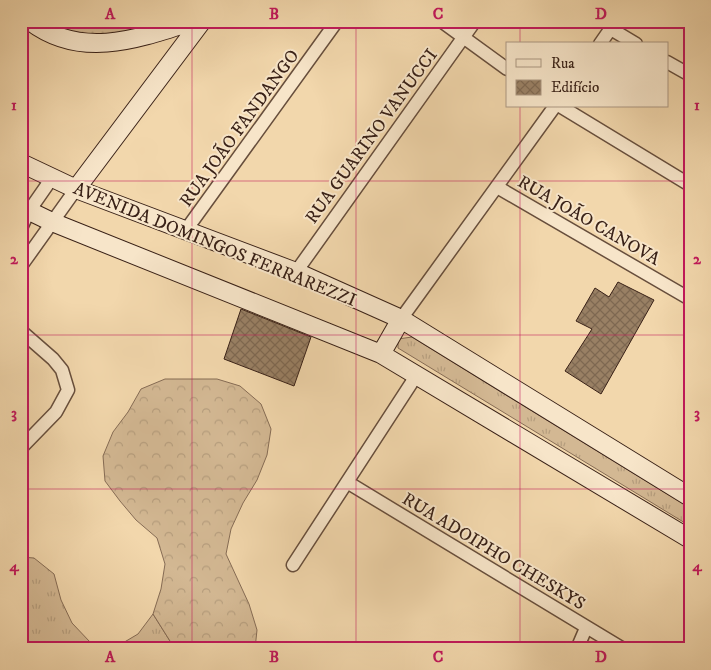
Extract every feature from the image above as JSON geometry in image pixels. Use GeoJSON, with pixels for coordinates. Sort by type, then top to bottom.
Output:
{"type":"FeatureCollection","features":[{"type":"Feature","properties":{"kind":"main road"},"geometry":{"type":"LineString","coordinates":[[30,21],[42,30],[62,40],[82,43],[143,37],[193,21]]}},
{"type":"Feature","properties":{"kind":"main road"},"geometry":{"type":"LineString","coordinates":[[76,189],[202,21]]}},
{"type":"Feature","properties":{"kind":"main road","name":"AVENIDA DOMINGOS FERRAREZZI"},"geometry":{"type":"LineString","coordinates":[[21,163],[76,189],[296,272],[401,320],[690,497]]}},
{"type":"Feature","properties":{"kind":"main road"},"geometry":{"type":"LineString","coordinates":[[25,209],[52,222],[381,354],[690,539]]}},
{"type":"Feature","properties":{"kind":"main road"},"geometry":{"type":"LineString","coordinates":[[381,354],[401,320]]}},
{"type":"Feature","properties":{"kind":"street","name":"RUA JOÃO FANDANGO"},"geometry":{"type":"LineString","coordinates":[[186,230],[337,21]]}},
{"type":"Feature","properties":{"kind":"street"},"geometry":{"type":"LineString","coordinates":[[441,21],[506,68]]}},
{"type":"Feature","properties":{"kind":"street","name":"RUA GUARINO VANUCCI"},"geometry":{"type":"LineString","coordinates":[[296,272],[475,21]]}},
{"type":"Feature","properties":{"kind":"street"},"geometry":{"type":"LineString","coordinates":[[601,42],[613,25],[634,42]]}},
{"type":"Feature","properties":{"kind":"street"},"geometry":{"type":"LineString","coordinates":[[668,63],[690,75]]}},
{"type":"Feature","properties":{"kind":"street"},"geometry":{"type":"LineString","coordinates":[[401,320],[554,108]]}},
{"type":"Feature","properties":{"kind":"street"},"geometry":{"type":"LineString","coordinates":[[563,108],[690,185]]}},
{"type":"Feature","properties":{"kind":"street"},"geometry":{"type":"LineString","coordinates":[[21,228],[25,209],[52,178]]}},
{"type":"Feature","properties":{"kind":"street","name":"RUA JOÃO CANOVA"},"geometry":{"type":"LineString","coordinates":[[497,186],[690,299]]}},
{"type":"Feature","properties":{"kind":"street"},"geometry":{"type":"LineString","coordinates":[[21,270],[76,189]]}},
{"type":"Feature","properties":{"kind":"street"},"geometry":{"type":"LineString","coordinates":[[21,266],[30,255]]}},
{"type":"Feature","properties":{"kind":"street"},"geometry":{"type":"LineString","coordinates":[[21,331],[62,370],[68,390],[56,412],[21,448]]}},
{"type":"Feature","properties":{"kind":"street"},"geometry":{"type":"LineString","coordinates":[[293,565],[416,376]]}},
{"type":"Feature","properties":{"kind":"street","name":"RUA ADOIPHO CHESKYS"},"geometry":{"type":"LineString","coordinates":[[347,482],[622,649]]}},
{"type":"Feature","properties":{"kind":"street"},"geometry":{"type":"LineString","coordinates":[[577,649],[586,628]]}},
{"type":"Feature","properties":{"kind":"green space"},"geometry":{"type":"Polygon","coordinates":[[[45,21],[161,21],[118,34],[97,36],[74,33],[45,21]]]}},
{"type":"Feature","properties":{"kind":"green space"},"geometry":{"type":"Polygon","coordinates":[[[412,337],[690,508],[690,526],[398,348],[398,339],[412,337]]]}},
{"type":"Feature","properties":{"kind":"green space"},"geometry":{"type":"Polygon","coordinates":[[[165,379],[217,379],[240,386],[261,404],[271,429],[267,455],[257,480],[243,503],[231,529],[226,554],[249,604],[257,630],[255,649],[175,649],[153,614],[161,589],[165,564],[157,538],[136,520],[105,481],[103,456],[113,432],[128,412],[141,389],[165,379]]]}},
{"type":"Feature","properties":{"kind":"green space"},"geometry":{"type":"Polygon","coordinates":[[[21,557],[34,558],[54,574],[61,600],[72,623],[90,642],[116,647],[138,634],[153,614],[175,649],[21,649],[21,557]]]}},
{"type":"Feature","properties":{"kind":"building"},"geometry":{"type":"Polygon","coordinates":[[[618,282],[654,300],[601,394],[565,371],[592,329],[576,321],[595,288],[609,297],[618,282]]]}},
{"type":"Feature","properties":{"kind":"building"},"geometry":{"type":"Polygon","coordinates":[[[241,309],[311,337],[294,386],[224,359],[241,309]]]}}]}
